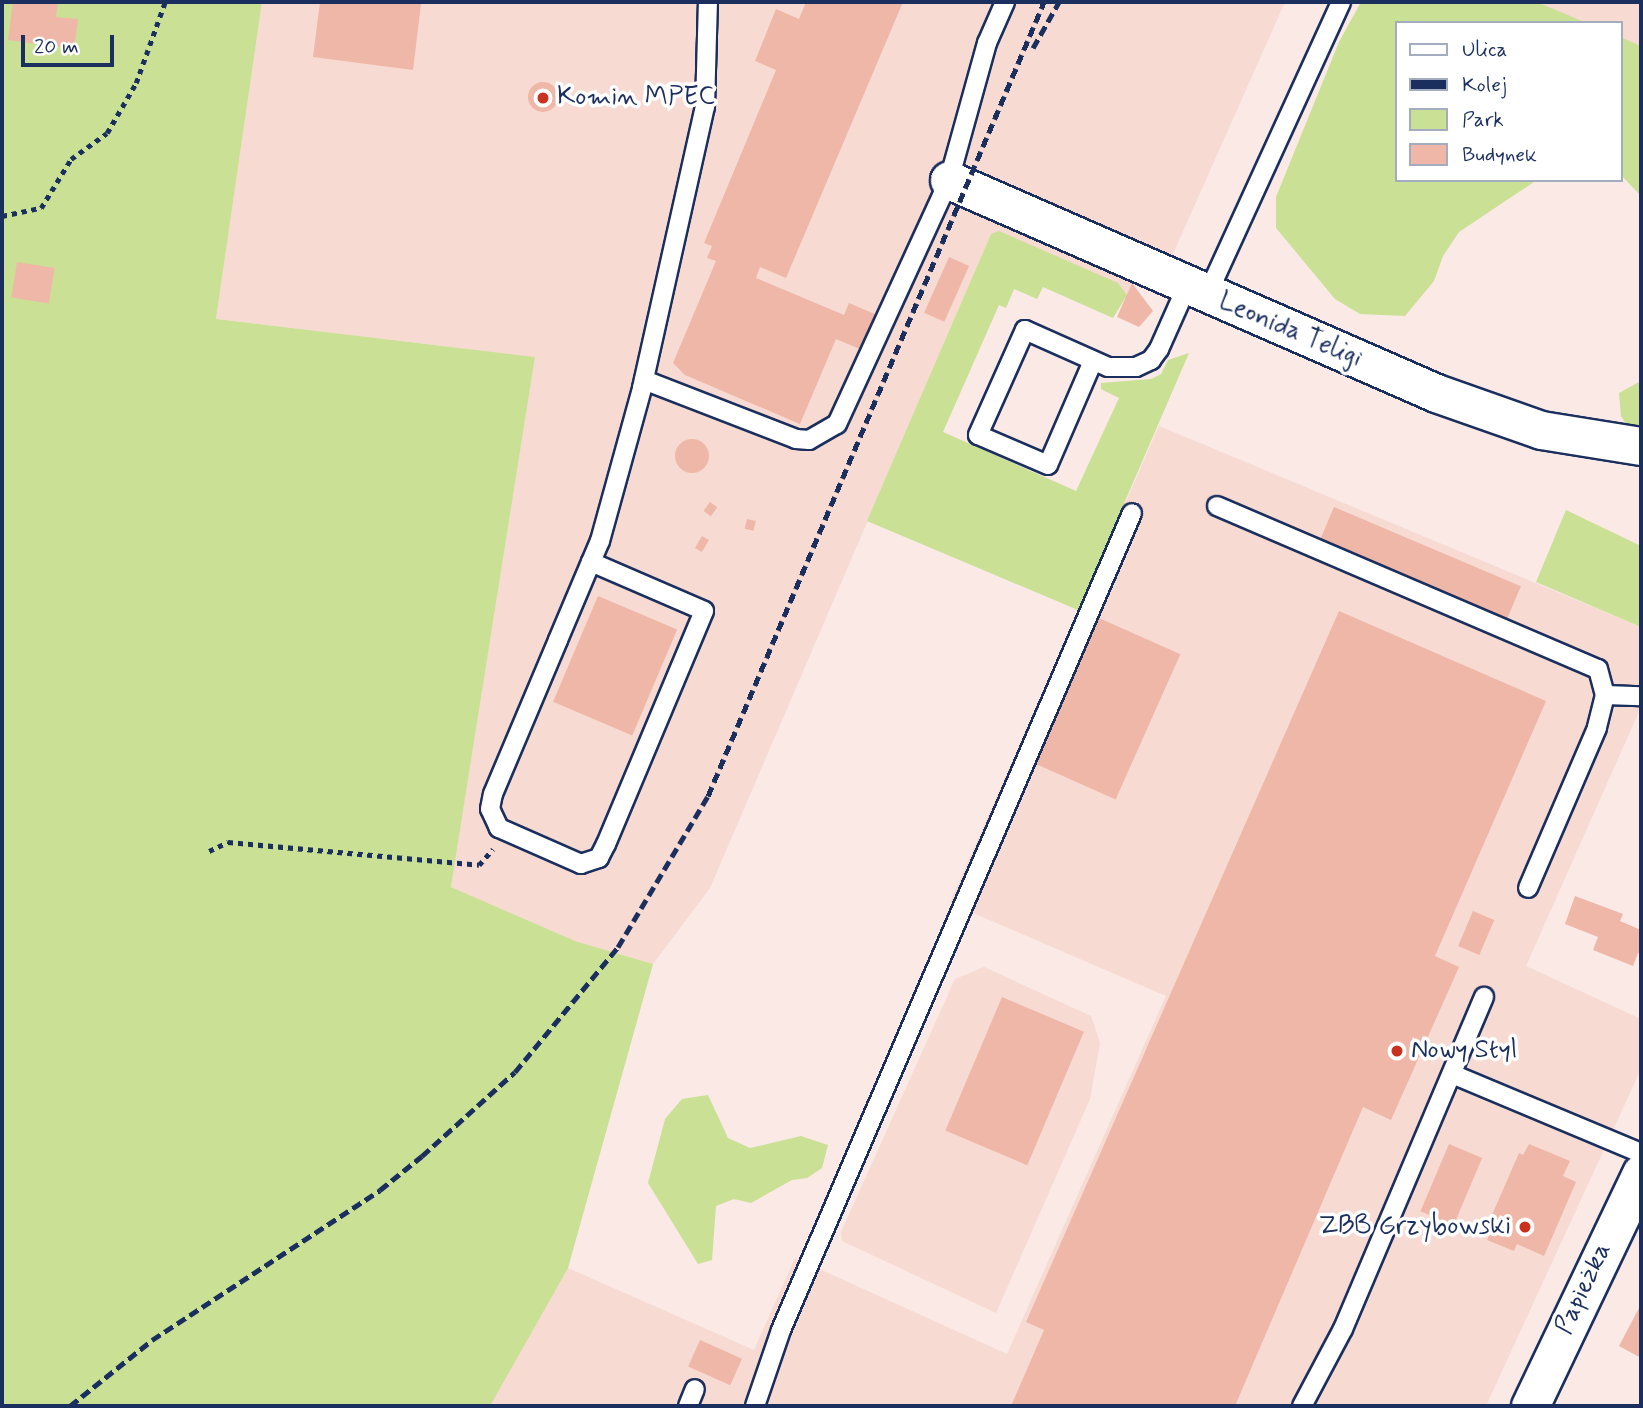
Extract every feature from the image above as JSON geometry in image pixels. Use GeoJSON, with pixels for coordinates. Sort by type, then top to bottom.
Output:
{"type":"FeatureCollection","features":[{"type":"Feature","properties":{"kind":"street","name":"Leonida Teligi"},"geometry":{"type":"LineString","coordinates":[[949,180],[1197,290],[1495,416],[1589,440],[1641,446]]}},
{"type":"Feature","properties":{"kind":"street","name":"Papieżka"},"geometry":{"type":"LineString","coordinates":[[1530,1406],[1641,1173]]}},
{"type":"Feature","properties":{"kind":"lane"},"geometry":{"type":"LineString","coordinates":[[591,562],[704,611],[599,858],[573,862],[499,828],[490,809],[591,562],[644,380],[702,120],[708,2]]}},
{"type":"Feature","properties":{"kind":"lane"},"geometry":{"type":"LineString","coordinates":[[644,380],[796,439],[827,434],[837,424],[949,180],[987,43],[1005,2]]}},
{"type":"Feature","properties":{"kind":"lane"},"geometry":{"type":"LineString","coordinates":[[1093,361],[1048,465],[978,435],[1025,330],[1093,361],[1122,369],[1151,360],[1197,290],[1341,2]]}},
{"type":"Feature","properties":{"kind":"lane"},"geometry":{"type":"LineString","coordinates":[[1217,506],[1598,669],[1605,695],[1597,728],[1528,888]]}},
{"type":"Feature","properties":{"kind":"lane"},"geometry":{"type":"LineString","coordinates":[[755,1406],[782,1330],[1132,513]]}},
{"type":"Feature","properties":{"kind":"lane"},"geometry":{"type":"LineString","coordinates":[[1605,695],[1641,696]]}},
{"type":"Feature","properties":{"kind":"lane"},"geometry":{"type":"LineString","coordinates":[[1302,1406],[1343,1329],[1484,997]]}},
{"type":"Feature","properties":{"kind":"lane"},"geometry":{"type":"LineString","coordinates":[[1452,1074],[1641,1153]]}},
{"type":"Feature","properties":{"kind":"lane"},"geometry":{"type":"LineString","coordinates":[[688,1406],[695,1389]]}},
{"type":"Feature","properties":{"kind":"path"},"geometry":{"type":"LineString","coordinates":[[2,216],[41,208],[71,159],[107,134],[136,83],[150,32],[165,2]]}},
{"type":"Feature","properties":{"kind":"path"},"geometry":{"type":"LineString","coordinates":[[209,851],[228,842],[480,864],[487,860],[499,828]]}},
{"type":"Feature","properties":{"kind":"shaded area"},"geometry":{"type":"Polygon","coordinates":[[[262,2],[1285,2],[1168,265],[1129,279],[1132,283],[1127,295],[991,234],[710,888],[653,964],[575,941],[451,887],[535,357],[216,319],[262,2]]]}},
{"type":"Feature","properties":{"kind":"shaded area"},"geometry":{"type":"Polygon","coordinates":[[[1537,2],[1641,2],[1641,46],[1622,38],[1622,21],[1582,21],[1537,2]]]}},
{"type":"Feature","properties":{"kind":"shaded area"},"geometry":{"type":"Polygon","coordinates":[[[1159,426],[1641,627],[1641,707],[1526,966],[1641,1019],[1641,1069],[1486,1406],[472,1406],[486,1305],[568,1268],[754,1350],[795,1258],[1007,1354],[1166,996],[950,903],[1159,426]]]}},
{"type":"Feature","properties":{"kind":"shaded area"},"geometry":{"type":"Polygon","coordinates":[[[984,967],[1091,1016],[1100,1043],[1090,1099],[996,1313],[842,1241],[841,1232],[955,979],[984,967]]]}},
{"type":"Feature","properties":{"kind":"green space"},"geometry":{"type":"Polygon","coordinates":[[[2,2],[262,2],[216,319],[535,357],[451,887],[575,941],[653,964],[568,1268],[490,1406],[2,1406],[2,2]]]}},
{"type":"Feature","properties":{"kind":"green space"},"geometry":{"type":"Polygon","coordinates":[[[1361,2],[1537,2],[1582,21],[1394,21],[1394,182],[1534,182],[1459,232],[1443,256],[1434,281],[1405,316],[1360,314],[1335,299],[1276,228],[1276,197],[1339,42],[1361,2]]]}},
{"type":"Feature","properties":{"kind":"green space"},"geometry":{"type":"Polygon","coordinates":[[[1622,38],[1641,46],[1641,196],[1622,176],[1622,38]]]}},
{"type":"Feature","properties":{"kind":"green space"},"geometry":{"type":"Polygon","coordinates":[[[999,231],[1118,283],[1127,295],[1113,318],[1043,287],[1037,299],[1014,289],[1006,308],[999,305],[943,432],[1076,491],[1119,398],[1101,389],[1101,383],[1151,379],[1161,374],[1168,360],[1189,353],[1078,610],[867,521],[991,234],[999,231]]]}},
{"type":"Feature","properties":{"kind":"green space"},"geometry":{"type":"Polygon","coordinates":[[[1641,381],[1641,431],[1629,429],[1621,416],[1619,393],[1641,381]]]}},
{"type":"Feature","properties":{"kind":"green space"},"geometry":{"type":"Polygon","coordinates":[[[1566,510],[1641,546],[1641,627],[1536,582],[1566,510]]]}},
{"type":"Feature","properties":{"kind":"green space"},"geometry":{"type":"Polygon","coordinates":[[[708,1095],[728,1138],[750,1148],[801,1136],[828,1145],[822,1168],[807,1178],[792,1180],[751,1203],[734,1199],[716,1206],[712,1260],[698,1264],[648,1183],[665,1119],[682,1099],[708,1095]]]}},
{"type":"Feature","properties":{"kind":"building"},"geometry":{"type":"Polygon","coordinates":[[[13,2],[58,2],[56,17],[78,19],[74,49],[8,40],[13,2]]]}},
{"type":"Feature","properties":{"kind":"building"},"geometry":{"type":"Polygon","coordinates":[[[320,2],[421,4],[413,70],[313,57],[320,2]]]}},
{"type":"Feature","properties":{"kind":"building"},"geometry":{"type":"Polygon","coordinates":[[[806,2],[903,2],[786,278],[760,267],[756,278],[844,315],[849,303],[877,315],[862,350],[836,339],[800,424],[685,375],[673,363],[716,261],[707,258],[712,246],[704,243],[776,70],[755,61],[776,9],[799,19],[806,2]]]}},
{"type":"Feature","properties":{"kind":"building","name":"Komin MPEC"},"geometry":{"type":"Polygon","coordinates":[[[543,82],[554,86],[558,97],[554,108],[543,112],[532,108],[528,97],[532,86],[543,82]]]}},
{"type":"Feature","properties":{"kind":"building"},"geometry":{"type":"Polygon","coordinates":[[[949,257],[969,266],[944,322],[924,313],[949,257]]]}},
{"type":"Feature","properties":{"kind":"building"},"geometry":{"type":"Polygon","coordinates":[[[17,262],[55,268],[49,304],[11,298],[17,262]]]}},
{"type":"Feature","properties":{"kind":"building"},"geometry":{"type":"Polygon","coordinates":[[[1132,283],[1153,311],[1139,327],[1117,317],[1132,283]]]}},
{"type":"Feature","properties":{"kind":"building"},"geometry":{"type":"Polygon","coordinates":[[[692,439],[704,444],[709,456],[704,468],[692,473],[680,468],[675,456],[680,444],[692,439]]]}},
{"type":"Feature","properties":{"kind":"building"},"geometry":{"type":"Polygon","coordinates":[[[710,502],[717,507],[711,516],[704,511],[710,502]]]}},
{"type":"Feature","properties":{"kind":"building"},"geometry":{"type":"Polygon","coordinates":[[[1334,507],[1521,586],[1507,619],[1320,540],[1334,507]]]}},
{"type":"Feature","properties":{"kind":"building"},"geometry":{"type":"Polygon","coordinates":[[[747,519],[756,521],[754,531],[745,529],[747,519]]]}},
{"type":"Feature","properties":{"kind":"building"},"geometry":{"type":"Polygon","coordinates":[[[702,536],[709,540],[702,552],[695,548],[702,536]]]}},
{"type":"Feature","properties":{"kind":"building"},"geometry":{"type":"Polygon","coordinates":[[[598,596],[677,630],[632,735],[553,702],[598,596]]]}},
{"type":"Feature","properties":{"kind":"building"},"geometry":{"type":"Polygon","coordinates":[[[1339,611],[1546,701],[1435,956],[1459,967],[1391,1120],[1363,1107],[1235,1406],[1011,1406],[1044,1330],[1026,1322],[1339,611]]]}},
{"type":"Feature","properties":{"kind":"building"},"geometry":{"type":"Polygon","coordinates":[[[1099,618],[1180,654],[1116,799],[1034,763],[1099,618]]]}},
{"type":"Feature","properties":{"kind":"building"},"geometry":{"type":"Polygon","coordinates":[[[1575,896],[1623,914],[1620,921],[1641,930],[1641,954],[1638,953],[1633,966],[1593,950],[1598,937],[1565,924],[1575,896]]]}},
{"type":"Feature","properties":{"kind":"building"},"geometry":{"type":"Polygon","coordinates":[[[1473,911],[1494,920],[1479,955],[1458,946],[1473,911]]]}},
{"type":"Feature","properties":{"kind":"building"},"geometry":{"type":"Polygon","coordinates":[[[1002,997],[1084,1032],[1027,1165],[945,1130],[1002,997]]]}},
{"type":"Feature","properties":{"kind":"building"},"geometry":{"type":"Polygon","coordinates":[[[1449,1144],[1482,1158],[1454,1225],[1420,1211],[1449,1144]]]}},
{"type":"Feature","properties":{"kind":"building"},"geometry":{"type":"Polygon","coordinates":[[[1529,1144],[1570,1161],[1563,1176],[1576,1182],[1544,1256],[1517,1244],[1514,1251],[1487,1240],[1490,1233],[1485,1231],[1519,1153],[1523,1155],[1529,1144]]]}},
{"type":"Feature","properties":{"kind":"building"},"geometry":{"type":"Polygon","coordinates":[[[1639,1308],[1641,1309],[1641,1358],[1619,1346],[1639,1308]]]}},
{"type":"Feature","properties":{"kind":"building"},"geometry":{"type":"Polygon","coordinates":[[[700,1340],[742,1359],[730,1385],[688,1366],[700,1340]]]}},
{"type":"Feature","properties":{"kind":"railway"},"geometry":{"type":"LineString","coordinates":[[70,1406],[152,1340],[380,1190],[422,1156],[515,1072],[618,947],[708,796],[1044,2]]}},
{"type":"Feature","properties":{"kind":"railway"},"geometry":{"type":"LineString","coordinates":[[1033,48],[1059,2]]}},
{"type":"Feature","properties":{"kind":"place","name":"Komin MPEC"},"geometry":{"type":"Point","coordinates":[543,98]}},
{"type":"Feature","properties":{"kind":"place","name":"Nowy Styl"},"geometry":{"type":"Point","coordinates":[1397,1051]}},
{"type":"Feature","properties":{"kind":"place","name":"ZBB Grzybowski"},"geometry":{"type":"Point","coordinates":[1525,1227]}}]}
